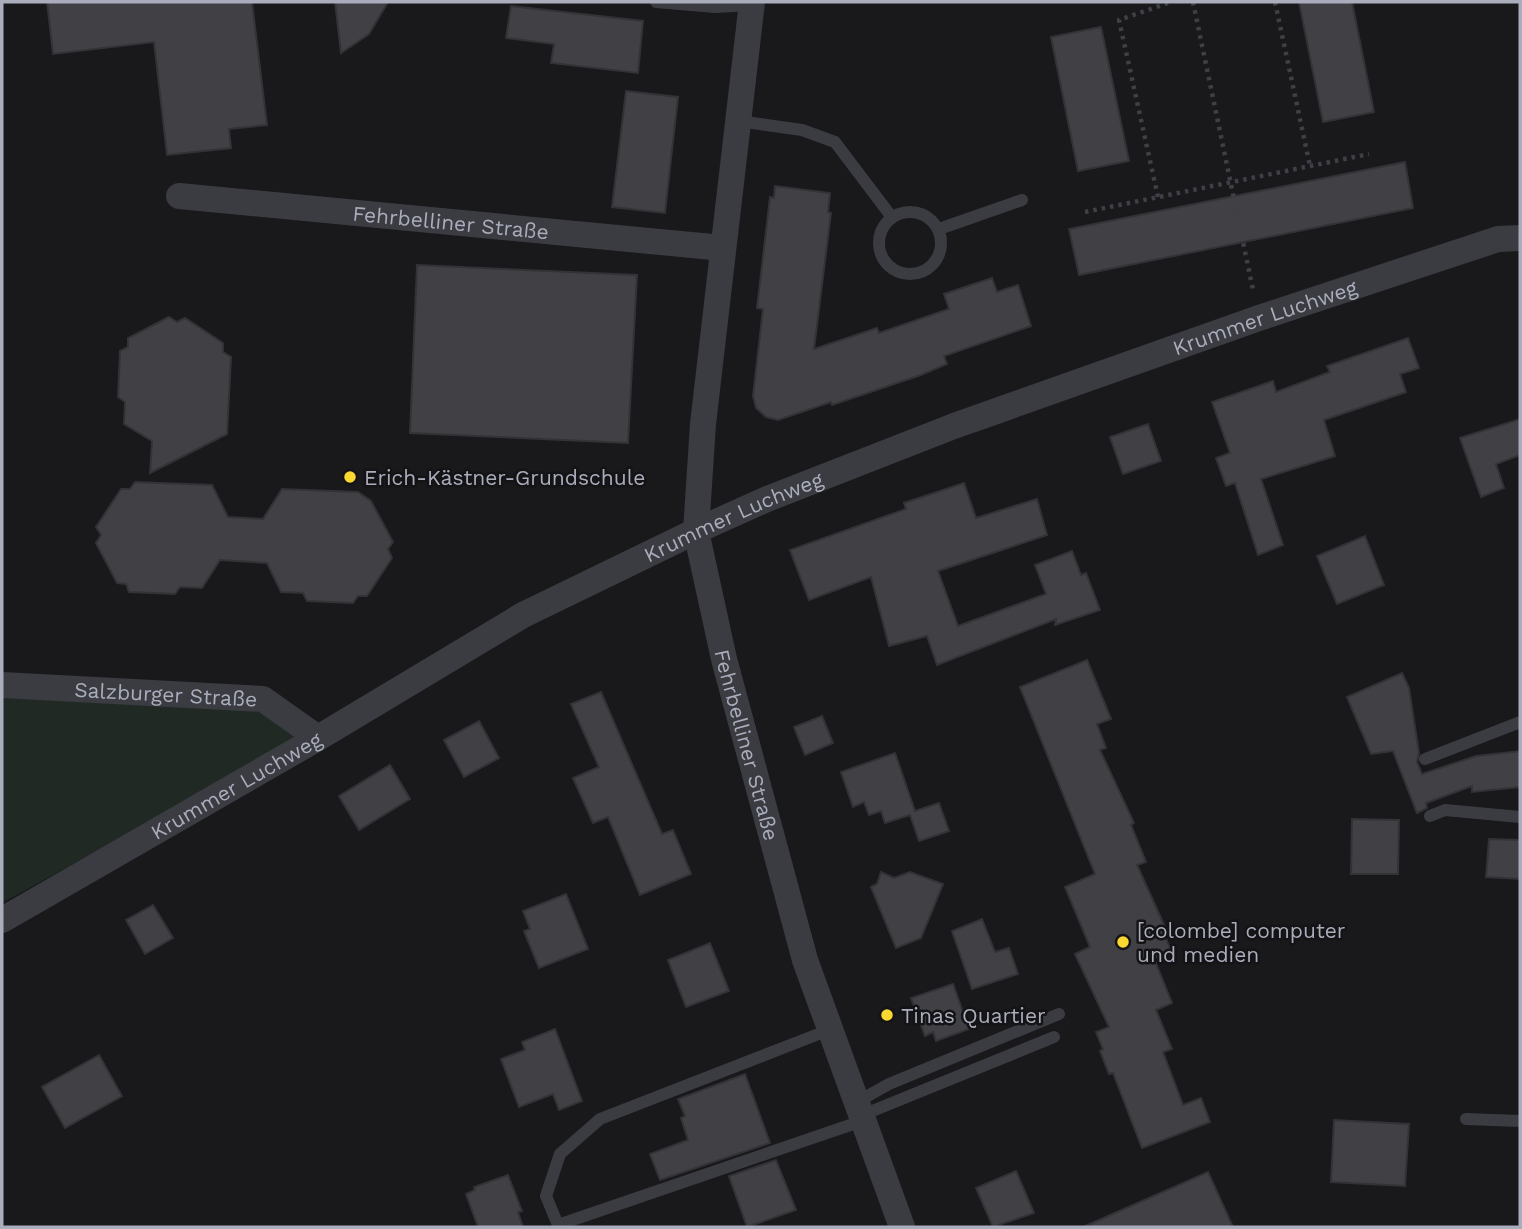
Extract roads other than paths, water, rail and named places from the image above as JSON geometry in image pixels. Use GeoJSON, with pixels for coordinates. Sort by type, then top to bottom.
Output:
{"type":"FeatureCollection","features":[{"type":"Feature","properties":{"kind":"street","name":"Fehrbelliner Straße"},"geometry":{"type":"LineString","coordinates":[[752,4],[703,424],[696,531],[724,659],[805,960],[858,1113],[902,1227]]}},
{"type":"Feature","properties":{"kind":"street","name":"Fehrbelliner Straße"},"geometry":{"type":"LineString","coordinates":[[179,196],[723,248]]}},
{"type":"Feature","properties":{"kind":"street","name":"Krummer Luchweg"},"geometry":{"type":"LineString","coordinates":[[2,920],[318,738],[523,615],[767,499],[954,426],[1259,318],[1498,239],[1520,238]]}},
{"type":"Feature","properties":{"kind":"street","name":"Salzburger Straße"},"geometry":{"type":"LineString","coordinates":[[2,685],[263,699],[318,738]]}},
{"type":"Feature","properties":{"kind":"lane"},"geometry":{"type":"LineString","coordinates":[[656,2],[715,7],[752,4]]}},
{"type":"Feature","properties":{"kind":"lane"},"geometry":{"type":"LineString","coordinates":[[738,121],[802,130],[835,142],[891,216]]}},
{"type":"Feature","properties":{"kind":"lane"},"geometry":{"type":"LineString","coordinates":[[939,229],[1022,200]]}},
{"type":"Feature","properties":{"kind":"lane"},"geometry":{"type":"LineString","coordinates":[[909,211],[927,216],[939,229],[941,250],[931,267],[912,275],[892,269],[880,253],[879,233],[891,216],[909,211]]}},
{"type":"Feature","properties":{"kind":"lane"},"geometry":{"type":"LineString","coordinates":[[1425,759],[1520,722]]}},
{"type":"Feature","properties":{"kind":"lane"},"geometry":{"type":"LineString","coordinates":[[1430,816],[1445,810],[1520,817]]}},
{"type":"Feature","properties":{"kind":"lane"},"geometry":{"type":"LineString","coordinates":[[858,1113],[888,1084],[1059,1014]]}},
{"type":"Feature","properties":{"kind":"lane"},"geometry":{"type":"LineString","coordinates":[[829,1030],[600,1119],[560,1154],[546,1196],[558,1225],[1054,1037]]}},
{"type":"Feature","properties":{"kind":"lane"},"geometry":{"type":"LineString","coordinates":[[1466,1119],[1520,1121]]}},
{"type":"Feature","properties":{"kind":"place","name":"Erich-Kästner-Grundschule"},"geometry":{"type":"Point","coordinates":[350,477]}},
{"type":"Feature","properties":{"kind":"place","name":"[colombe] computer und medien"},"geometry":{"type":"Point","coordinates":[1123,942]}},
{"type":"Feature","properties":{"kind":"place","name":"Tinas Quartier"},"geometry":{"type":"Point","coordinates":[887,1015]}}]}
